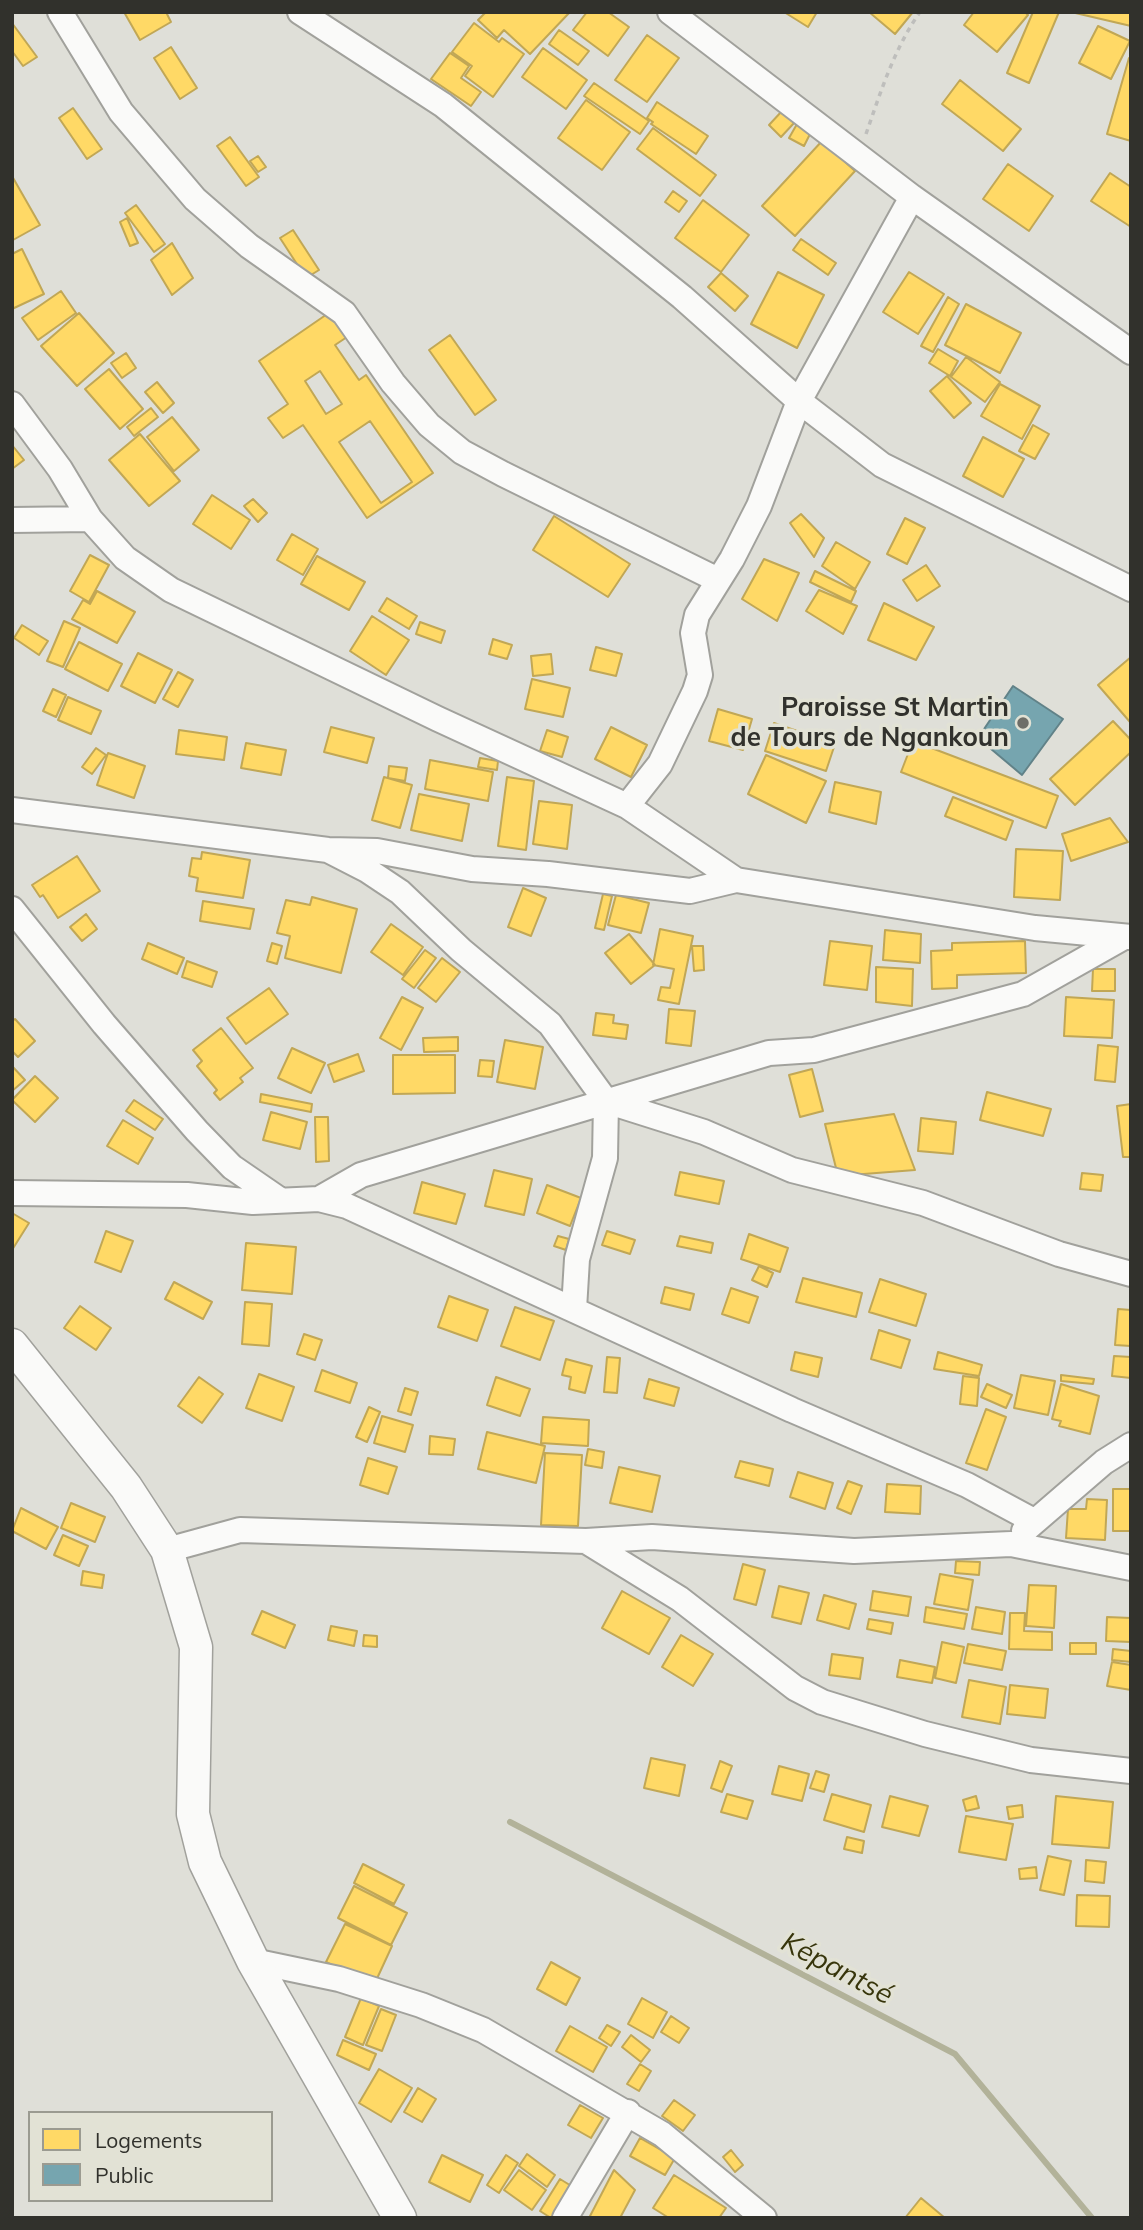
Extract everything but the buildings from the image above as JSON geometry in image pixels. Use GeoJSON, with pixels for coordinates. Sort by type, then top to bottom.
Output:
{"type":"FeatureCollection","features":[{"type":"Feature","properties":{"kind":"main road"},"geometry":{"type":"LineString","coordinates":[[12,1345],[126,1487],[167,1550],[196,1647],[193,1814],[196,1837],[205,1863],[253,1961],[400,2218]]}},
{"type":"Feature","properties":{"kind":"street"},"geometry":{"type":"LineString","coordinates":[[60,12],[121,112],[195,199],[249,246],[344,313],[393,383],[429,425],[462,452],[503,474],[718,580]]}},
{"type":"Feature","properties":{"kind":"street"},"geometry":{"type":"LineString","coordinates":[[300,12],[443,105],[682,297],[799,401],[882,465],[917,485],[1131,589]]}},
{"type":"Feature","properties":{"kind":"street"},"geometry":{"type":"LineString","coordinates":[[670,12],[912,197],[1131,352]]}},
{"type":"Feature","properties":{"kind":"street"},"geometry":{"type":"LineString","coordinates":[[627,806],[660,764],[695,691],[700,675],[693,633],[697,615],[732,559],[759,506],[799,401],[912,197]]}},
{"type":"Feature","properties":{"kind":"street"},"geometry":{"type":"LineString","coordinates":[[12,404],[60,469],[90,519],[124,558],[171,590],[438,719],[627,806],[736,880]]}},
{"type":"Feature","properties":{"kind":"street"},"geometry":{"type":"LineString","coordinates":[[12,520],[90,519]]}},
{"type":"Feature","properties":{"kind":"street"},"geometry":{"type":"LineString","coordinates":[[12,810],[328,850],[377,851],[472,869],[548,874],[690,891],[736,880],[1035,928],[1127,937]]}},
{"type":"Feature","properties":{"kind":"street"},"geometry":{"type":"LineString","coordinates":[[328,850],[367,870],[400,892],[461,950],[550,1024],[606,1101],[704,1132],[792,1170],[923,1203],[1059,1254],[1131,1274]]}},
{"type":"Feature","properties":{"kind":"street"},"geometry":{"type":"LineString","coordinates":[[12,909],[104,1024],[197,1132],[232,1167],[280,1200]]}},
{"type":"Feature","properties":{"kind":"street"},"geometry":{"type":"LineString","coordinates":[[319,1199],[361,1175],[769,1052],[814,1050],[1023,994],[1127,937]]}},
{"type":"Feature","properties":{"kind":"street"},"geometry":{"type":"LineString","coordinates":[[574,1309],[577,1259],[605,1158],[606,1101]]}},
{"type":"Feature","properties":{"kind":"street"},"geometry":{"type":"LineString","coordinates":[[12,1193],[187,1195],[253,1202],[319,1199],[370,1214],[792,1410],[967,1485],[1034,1521]]}},
{"type":"Feature","properties":{"kind":"street"},"geometry":{"type":"LineString","coordinates":[[1011,1544],[1034,1521],[1131,1445]]}},
{"type":"Feature","properties":{"kind":"street"},"geometry":{"type":"LineString","coordinates":[[167,1550],[240,1531],[586,1541],[652,1537],[854,1551],[1011,1544],[1131,1568]]}},
{"type":"Feature","properties":{"kind":"street"},"geometry":{"type":"LineString","coordinates":[[586,1541],[680,1599],[796,1688],[821,1702],[925,1734],[1031,1760],[1131,1771]]}},
{"type":"Feature","properties":{"kind":"street"},"geometry":{"type":"LineString","coordinates":[[253,1961],[339,1979],[421,2005],[483,2030],[628,2112],[672,2141],[764,2218]]}},
{"type":"Feature","properties":{"kind":"street"},"geometry":{"type":"LineString","coordinates":[[565,2218],[628,2112]]}},
{"type":"Feature","properties":{"kind":"path"},"geometry":{"type":"LineString","coordinates":[[858,156],[887,72],[904,35],[920,12]]}},
{"type":"Feature","properties":{"kind":"waterway","name":"Képantsé"},"geometry":{"type":"LineString","coordinates":[[510,1822],[955,2054],[1092,2218]]}},
{"type":"Feature","properties":{"kind":"place","name":"Paroisse St Martin de Tours de Ngankoun"},"geometry":{"type":"Point","coordinates":[1023,723]}}]}
